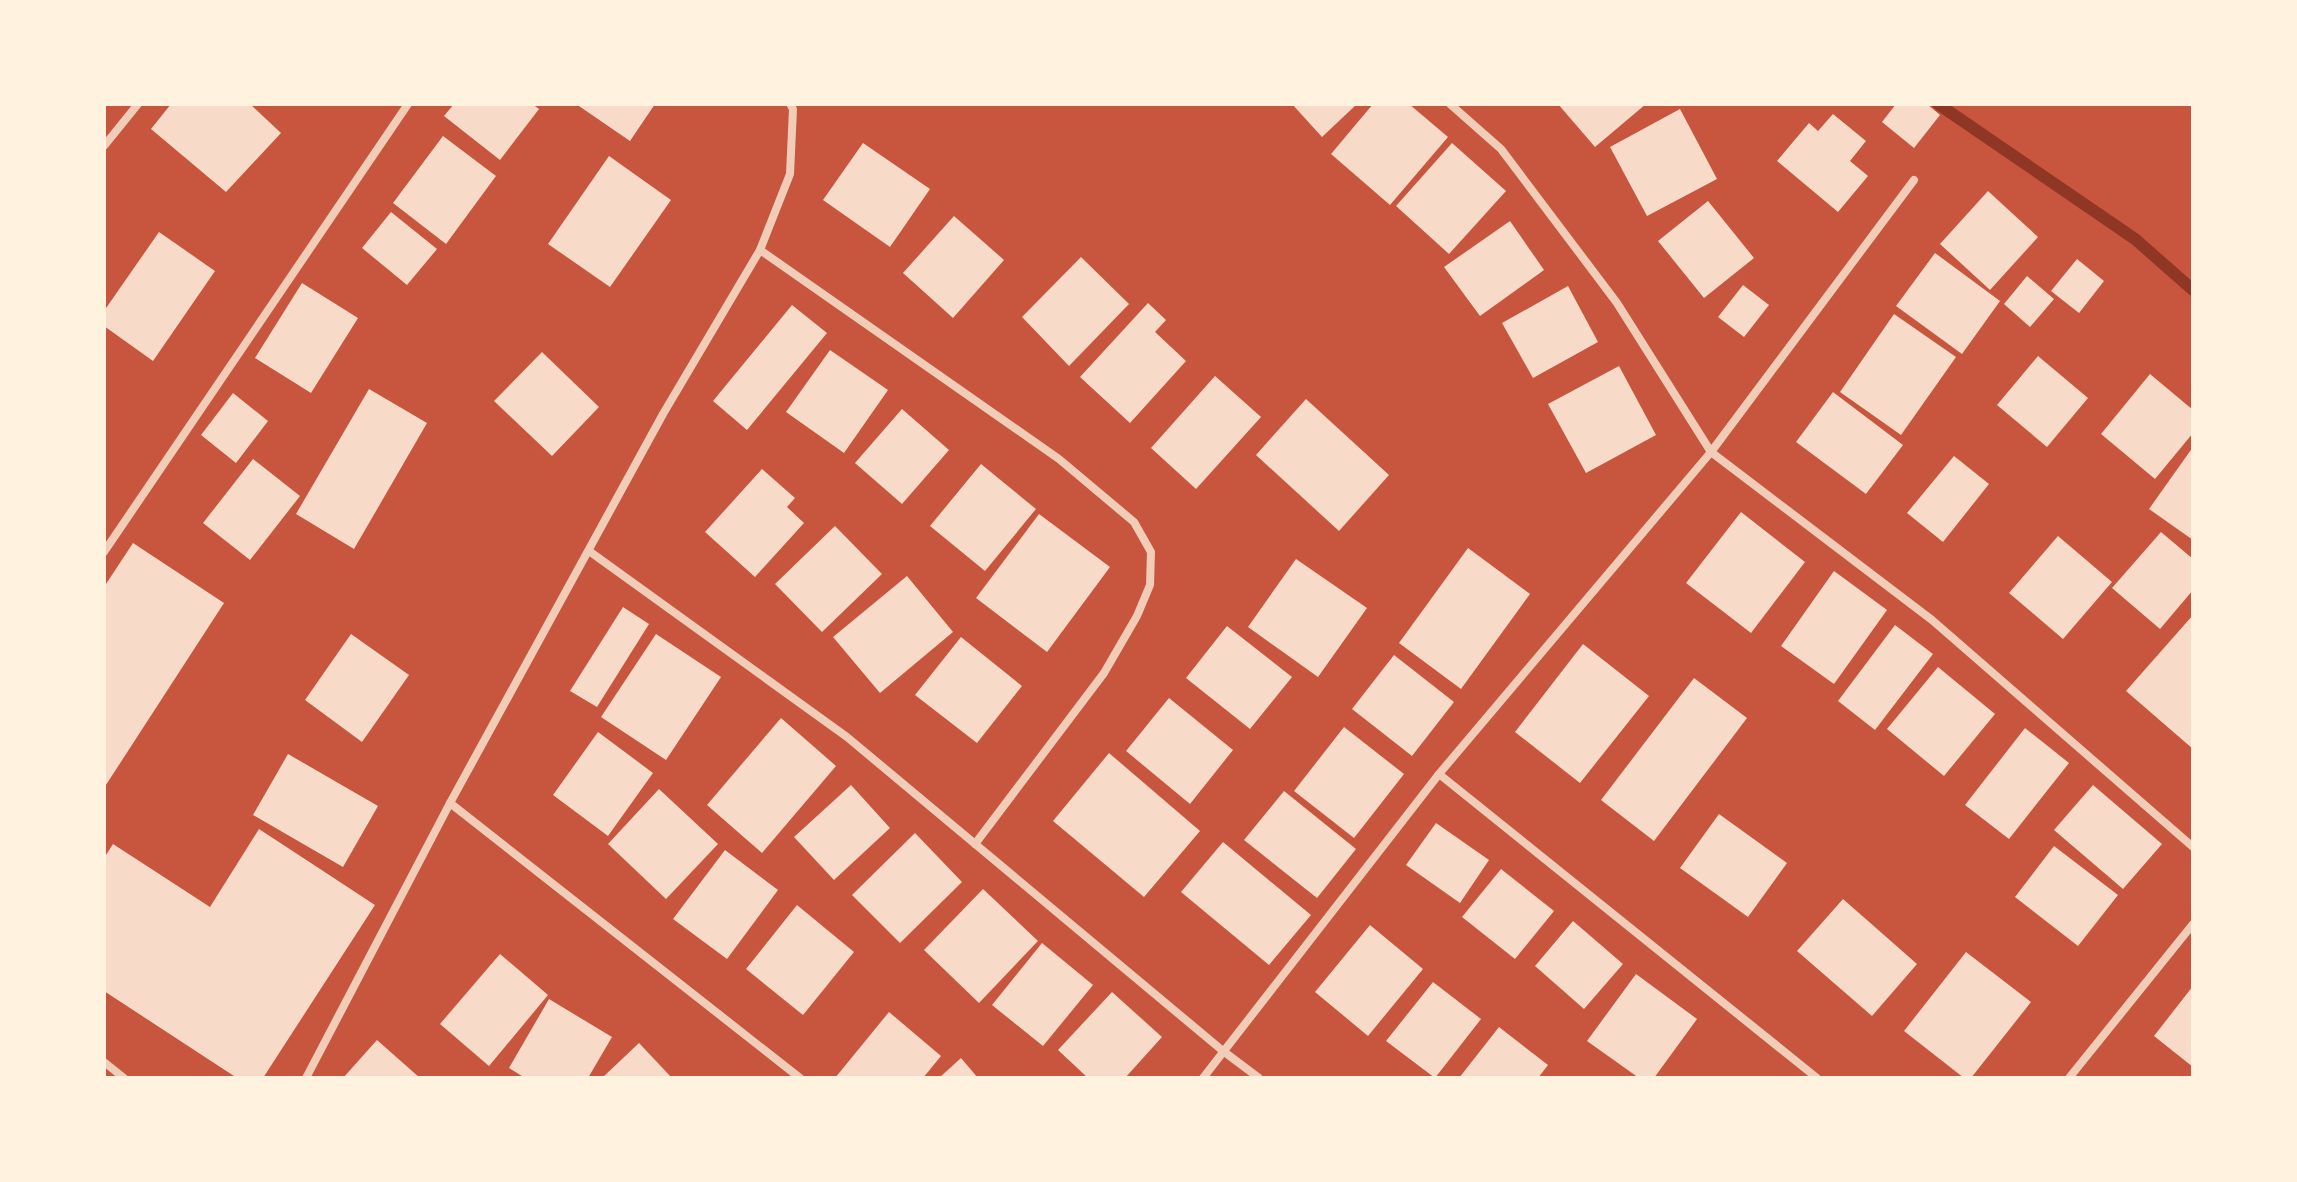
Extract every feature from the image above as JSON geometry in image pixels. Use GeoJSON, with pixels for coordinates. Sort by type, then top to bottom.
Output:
{"type":"FeatureCollection","features":[{"type":"Feature","properties":{"kind":"street"},"geometry":{"type":"LineString","coordinates":[[104,146],[138,104]]}},
{"type":"Feature","properties":{"kind":"street"},"geometry":{"type":"LineString","coordinates":[[104,552],[408,104]]}},
{"type":"Feature","properties":{"kind":"street"},"geometry":{"type":"LineString","coordinates":[[306,1078],[450,803],[663,414],[760,250],[790,174],[793,109],[790,104]]}},
{"type":"Feature","properties":{"kind":"street"},"geometry":{"type":"LineString","coordinates":[[1450,104],[1501,149],[1617,303],[1711,452],[1932,620],[2193,847]]}},
{"type":"Feature","properties":{"kind":"street"},"geometry":{"type":"LineString","coordinates":[[1203,1078],[1439,774],[1711,452],[1914,180]]}},
{"type":"Feature","properties":{"kind":"street"},"geometry":{"type":"LineString","coordinates":[[760,250],[1059,459],[1134,522],[1151,552],[1150,585],[1137,616],[1104,673],[975,844]]}},
{"type":"Feature","properties":{"kind":"street"},"geometry":{"type":"LineString","coordinates":[[589,551],[847,737],[1259,1078]]}},
{"type":"Feature","properties":{"kind":"street"},"geometry":{"type":"LineString","coordinates":[[1439,774],[1817,1078]]}},
{"type":"Feature","properties":{"kind":"street"},"geometry":{"type":"LineString","coordinates":[[450,803],[800,1078]]}},
{"type":"Feature","properties":{"kind":"street"},"geometry":{"type":"LineString","coordinates":[[2069,1078],[2193,924]]}},
{"type":"Feature","properties":{"kind":"street"},"geometry":{"type":"LineString","coordinates":[[104,1062],[124,1078]]}},
{"type":"Feature","properties":{"kind":"building"},"geometry":{"type":"Polygon","coordinates":[[[171,104],[250,104],[281,133],[226,192],[151,129],[171,104]]]}},
{"type":"Feature","properties":{"kind":"building"},"geometry":{"type":"Polygon","coordinates":[[[454,104],[532,104],[539,109],[500,160],[444,116],[454,104]]]}},
{"type":"Feature","properties":{"kind":"building"},"geometry":{"type":"Polygon","coordinates":[[[576,104],[655,104],[630,141],[576,104]]]}},
{"type":"Feature","properties":{"kind":"building"},"geometry":{"type":"Polygon","coordinates":[[[1292,104],[1357,104],[1322,137],[1292,104]]]}},
{"type":"Feature","properties":{"kind":"building"},"geometry":{"type":"Polygon","coordinates":[[[1373,104],[1409,104],[1448,137],[1390,205],[1331,154],[1373,104]]]}},
{"type":"Feature","properties":{"kind":"building"},"geometry":{"type":"Polygon","coordinates":[[[1558,104],[1646,104],[1595,147],[1558,104]]]}},
{"type":"Feature","properties":{"kind":"building"},"geometry":{"type":"Polygon","coordinates":[[[1896,104],[1927,104],[1940,115],[1914,148],[1882,122],[1896,104]]]}},
{"type":"Feature","properties":{"kind":"building"},"geometry":{"type":"Polygon","coordinates":[[[1680,109],[1717,179],[1647,216],[1610,147],[1680,109]]]}},
{"type":"Feature","properties":{"kind":"building"},"geometry":{"type":"Polygon","coordinates":[[[1833,114],[1866,141],[1850,161],[1868,176],[1838,212],[1777,161],[1809,123],[1818,131],[1833,114]]]}},
{"type":"Feature","properties":{"kind":"building"},"geometry":{"type":"Polygon","coordinates":[[[443,136],[496,176],[446,244],[393,203],[443,136]]]}},
{"type":"Feature","properties":{"kind":"building"},"geometry":{"type":"Polygon","coordinates":[[[863,143],[930,189],[890,247],[823,200],[863,143]]]}},
{"type":"Feature","properties":{"kind":"building"},"geometry":{"type":"Polygon","coordinates":[[[1452,143],[1506,191],[1449,254],[1396,206],[1452,143]]]}},
{"type":"Feature","properties":{"kind":"building"},"geometry":{"type":"Polygon","coordinates":[[[609,156],[671,200],[610,287],[548,244],[609,156]]]}},
{"type":"Feature","properties":{"kind":"building"},"geometry":{"type":"Polygon","coordinates":[[[1988,191],[2038,237],[1990,290],[1940,244],[1988,191]]]}},
{"type":"Feature","properties":{"kind":"building"},"geometry":{"type":"Polygon","coordinates":[[[1708,201],[1754,258],[1704,298],[1658,241],[1708,201]]]}},
{"type":"Feature","properties":{"kind":"building"},"geometry":{"type":"Polygon","coordinates":[[[391,212],[437,249],[407,285],[362,248],[391,212]]]}},
{"type":"Feature","properties":{"kind":"building"},"geometry":{"type":"Polygon","coordinates":[[[954,216],[1004,260],[953,318],[903,273],[954,216]]]}},
{"type":"Feature","properties":{"kind":"building"},"geometry":{"type":"Polygon","coordinates":[[[1510,221],[1544,270],[1480,316],[1444,267],[1510,221]]]}},
{"type":"Feature","properties":{"kind":"building"},"geometry":{"type":"Polygon","coordinates":[[[159,232],[215,271],[153,361],[104,326],[104,311],[159,232]]]}},
{"type":"Feature","properties":{"kind":"building"},"geometry":{"type":"Polygon","coordinates":[[[1935,253],[2000,301],[1962,354],[1896,306],[1935,253]]]}},
{"type":"Feature","properties":{"kind":"building"},"geometry":{"type":"Polygon","coordinates":[[[1081,257],[1129,304],[1069,366],[1022,317],[1081,257]]]}},
{"type":"Feature","properties":{"kind":"building"},"geometry":{"type":"Polygon","coordinates":[[[2077,259],[2104,281],[2079,313],[2051,291],[2077,259]]]}},
{"type":"Feature","properties":{"kind":"building"},"geometry":{"type":"Polygon","coordinates":[[[2027,276],[2054,299],[2030,327],[2004,304],[2027,276]]]}},
{"type":"Feature","properties":{"kind":"building"},"geometry":{"type":"Polygon","coordinates":[[[302,283],[358,318],[311,393],[255,358],[302,283]]]}},
{"type":"Feature","properties":{"kind":"building"},"geometry":{"type":"Polygon","coordinates":[[[1743,285],[1769,305],[1744,337],[1718,317],[1743,285]]]}},
{"type":"Feature","properties":{"kind":"building"},"geometry":{"type":"Polygon","coordinates":[[[1568,286],[1598,342],[1533,378],[1502,323],[1568,286]]]}},
{"type":"Feature","properties":{"kind":"building"},"geometry":{"type":"Polygon","coordinates":[[[1148,303],[1166,320],[1155,332],[1186,361],[1130,423],[1080,377],[1148,303]]]}},
{"type":"Feature","properties":{"kind":"building"},"geometry":{"type":"Polygon","coordinates":[[[792,305],[827,333],[747,430],[713,401],[792,305]]]}},
{"type":"Feature","properties":{"kind":"building"},"geometry":{"type":"Polygon","coordinates":[[[1894,314],[1956,357],[1901,435],[1840,392],[1894,314]]]}},
{"type":"Feature","properties":{"kind":"building"},"geometry":{"type":"Polygon","coordinates":[[[830,350],[888,390],[844,453],[786,412],[830,350]]]}},
{"type":"Feature","properties":{"kind":"building"},"geometry":{"type":"Polygon","coordinates":[[[542,352],[599,407],[552,456],[494,401],[542,352]]]}},
{"type":"Feature","properties":{"kind":"building"},"geometry":{"type":"Polygon","coordinates":[[[2038,356],[2088,398],[2047,447],[1997,405],[2038,356]]]}},
{"type":"Feature","properties":{"kind":"building"},"geometry":{"type":"Polygon","coordinates":[[[1619,366],[1656,435],[1586,473],[1548,404],[1619,366]]]}},
{"type":"Feature","properties":{"kind":"building"},"geometry":{"type":"Polygon","coordinates":[[[2150,374],[2193,410],[2193,433],[2155,479],[2101,434],[2150,374]]]}},
{"type":"Feature","properties":{"kind":"building"},"geometry":{"type":"Polygon","coordinates":[[[1215,376],[1261,417],[1196,489],[1151,448],[1215,376]]]}},
{"type":"Feature","properties":{"kind":"building"},"geometry":{"type":"Polygon","coordinates":[[[369,389],[427,423],[354,549],[296,514],[369,389]]]}},
{"type":"Feature","properties":{"kind":"building"},"geometry":{"type":"Polygon","coordinates":[[[1833,392],[1903,445],[1866,494],[1796,442],[1833,392]]]}},
{"type":"Feature","properties":{"kind":"building"},"geometry":{"type":"Polygon","coordinates":[[[233,393],[268,421],[236,463],[201,435],[233,393]]]}},
{"type":"Feature","properties":{"kind":"building"},"geometry":{"type":"Polygon","coordinates":[[[1306,399],[1389,475],[1339,531],[1256,455],[1306,399]]]}},
{"type":"Feature","properties":{"kind":"building"},"geometry":{"type":"Polygon","coordinates":[[[902,409],[949,450],[902,504],[855,463],[902,409]]]}},
{"type":"Feature","properties":{"kind":"building"},"geometry":{"type":"Polygon","coordinates":[[[2193,447],[2193,540],[2149,509],[2193,447]]]}},
{"type":"Feature","properties":{"kind":"building"},"geometry":{"type":"Polygon","coordinates":[[[1954,456],[1989,484],[1943,542],[1907,513],[1954,456]]]}},
{"type":"Feature","properties":{"kind":"building"},"geometry":{"type":"Polygon","coordinates":[[[253,459],[300,496],[250,560],[203,523],[253,459]]]}},
{"type":"Feature","properties":{"kind":"building"},"geometry":{"type":"Polygon","coordinates":[[[981,464],[1036,509],[985,571],[930,526],[981,464]]]}},
{"type":"Feature","properties":{"kind":"building"},"geometry":{"type":"Polygon","coordinates":[[[762,469],[795,498],[787,507],[804,523],[755,577],[705,532],[762,469]]]}},
{"type":"Feature","properties":{"kind":"building"},"geometry":{"type":"Polygon","coordinates":[[[1741,512],[1805,562],[1751,633],[1686,583],[1741,512]]]}},
{"type":"Feature","properties":{"kind":"building"},"geometry":{"type":"Polygon","coordinates":[[[1039,514],[1110,567],[1047,652],[976,598],[1039,514]]]}},
{"type":"Feature","properties":{"kind":"building"},"geometry":{"type":"Polygon","coordinates":[[[835,526],[882,574],[822,632],[775,584],[835,526]]]}},
{"type":"Feature","properties":{"kind":"building"},"geometry":{"type":"Polygon","coordinates":[[[2161,532],[2193,559],[2193,590],[2160,629],[2112,588],[2161,532]]]}},
{"type":"Feature","properties":{"kind":"building"},"geometry":{"type":"Polygon","coordinates":[[[2058,536],[2112,582],[2063,639],[2009,593],[2058,536]]]}},
{"type":"Feature","properties":{"kind":"building"},"geometry":{"type":"Polygon","coordinates":[[[133,543],[224,603],[104,788],[104,587],[133,543]]]}},
{"type":"Feature","properties":{"kind":"building"},"geometry":{"type":"Polygon","coordinates":[[[1468,548],[1530,594],[1461,689],[1399,643],[1468,548]]]}},
{"type":"Feature","properties":{"kind":"building"},"geometry":{"type":"Polygon","coordinates":[[[1296,559],[1367,608],[1318,677],[1248,627],[1296,559]]]}},
{"type":"Feature","properties":{"kind":"building"},"geometry":{"type":"Polygon","coordinates":[[[1834,571],[1887,610],[1834,684],[1781,646],[1834,571]]]}},
{"type":"Feature","properties":{"kind":"building"},"geometry":{"type":"Polygon","coordinates":[[[907,576],[953,632],[880,693],[833,637],[907,576]]]}},
{"type":"Feature","properties":{"kind":"building"},"geometry":{"type":"Polygon","coordinates":[[[623,607],[649,624],[597,707],[570,691],[623,607]]]}},
{"type":"Feature","properties":{"kind":"building"},"geometry":{"type":"Polygon","coordinates":[[[2193,615],[2193,749],[2126,691],[2193,615]]]}},
{"type":"Feature","properties":{"kind":"building"},"geometry":{"type":"Polygon","coordinates":[[[1895,625],[1933,654],[1875,730],[1838,701],[1895,625]]]}},
{"type":"Feature","properties":{"kind":"building"},"geometry":{"type":"Polygon","coordinates":[[[1227,626],[1292,677],[1250,729],[1186,678],[1227,626]]]}},
{"type":"Feature","properties":{"kind":"building"},"geometry":{"type":"Polygon","coordinates":[[[351,634],[409,675],[362,742],[305,700],[351,634]]]}},
{"type":"Feature","properties":{"kind":"building"},"geometry":{"type":"Polygon","coordinates":[[[656,634],[721,677],[666,760],[601,717],[656,634]]]}},
{"type":"Feature","properties":{"kind":"building"},"geometry":{"type":"Polygon","coordinates":[[[961,637],[1022,686],[977,743],[915,695],[961,637]]]}},
{"type":"Feature","properties":{"kind":"building"},"geometry":{"type":"Polygon","coordinates":[[[1583,644],[1649,696],[1580,783],[1515,732],[1583,644]]]}},
{"type":"Feature","properties":{"kind":"building"},"geometry":{"type":"Polygon","coordinates":[[[1394,655],[1454,702],[1412,756],[1352,709],[1394,655]]]}},
{"type":"Feature","properties":{"kind":"building"},"geometry":{"type":"Polygon","coordinates":[[[1938,667],[1995,714],[1944,776],[1887,729],[1938,667]]]}},
{"type":"Feature","properties":{"kind":"building"},"geometry":{"type":"Polygon","coordinates":[[[1694,678],[1747,718],[1654,841],[1601,800],[1694,678]]]}},
{"type":"Feature","properties":{"kind":"building"},"geometry":{"type":"Polygon","coordinates":[[[1169,698],[1233,750],[1190,804],[1126,751],[1169,698]]]}},
{"type":"Feature","properties":{"kind":"building"},"geometry":{"type":"Polygon","coordinates":[[[781,718],[836,766],[762,853],[707,805],[781,718]]]}},
{"type":"Feature","properties":{"kind":"building"},"geometry":{"type":"Polygon","coordinates":[[[1344,727],[1404,774],[1354,838],[1294,791],[1344,727]]]}},
{"type":"Feature","properties":{"kind":"building"},"geometry":{"type":"Polygon","coordinates":[[[2025,728],[2069,763],[2009,839],[1965,805],[2025,728]]]}},
{"type":"Feature","properties":{"kind":"building"},"geometry":{"type":"Polygon","coordinates":[[[598,732],[653,773],[608,836],[553,795],[598,732]]]}},
{"type":"Feature","properties":{"kind":"building"},"geometry":{"type":"Polygon","coordinates":[[[1109,753],[1200,831],[1144,897],[1053,821],[1109,753]]]}},
{"type":"Feature","properties":{"kind":"building"},"geometry":{"type":"Polygon","coordinates":[[[288,754],[378,806],[343,867],[253,815],[288,754]]]}},
{"type":"Feature","properties":{"kind":"building"},"geometry":{"type":"Polygon","coordinates":[[[851,785],[890,828],[834,880],[794,837],[851,785]]]}},
{"type":"Feature","properties":{"kind":"building"},"geometry":{"type":"Polygon","coordinates":[[[2093,785],[2162,844],[2123,889],[2054,830],[2093,785]]]}},
{"type":"Feature","properties":{"kind":"building"},"geometry":{"type":"Polygon","coordinates":[[[659,789],[718,844],[666,899],[608,844],[659,789]]]}},
{"type":"Feature","properties":{"kind":"building"},"geometry":{"type":"Polygon","coordinates":[[[1284,791],[1356,849],[1317,898],[1244,840],[1284,791]]]}},
{"type":"Feature","properties":{"kind":"building"},"geometry":{"type":"Polygon","coordinates":[[[1719,814],[1787,863],[1748,917],[1680,868],[1719,814]]]}},
{"type":"Feature","properties":{"kind":"building"},"geometry":{"type":"Polygon","coordinates":[[[1436,823],[1489,860],[1460,903],[1406,865],[1436,823]]]}},
{"type":"Feature","properties":{"kind":"building"},"geometry":{"type":"Polygon","coordinates":[[[259,829],[375,905],[263,1078],[237,1078],[104,991],[104,858],[113,844],[210,907],[259,829]]]}},
{"type":"Feature","properties":{"kind":"building"},"geometry":{"type":"Polygon","coordinates":[[[915,833],[962,882],[900,943],[852,895],[915,833]]]}},
{"type":"Feature","properties":{"kind":"building"},"geometry":{"type":"Polygon","coordinates":[[[1223,842],[1311,915],[1269,965],[1181,892],[1223,842]]]}},
{"type":"Feature","properties":{"kind":"building"},"geometry":{"type":"Polygon","coordinates":[[[2054,846],[2118,895],[2078,946],[2015,897],[2054,846]]]}},
{"type":"Feature","properties":{"kind":"building"},"geometry":{"type":"Polygon","coordinates":[[[725,850],[778,890],[727,959],[673,919],[725,850]]]}},
{"type":"Feature","properties":{"kind":"building"},"geometry":{"type":"Polygon","coordinates":[[[1501,869],[1554,911],[1515,959],[1462,917],[1501,869]]]}},
{"type":"Feature","properties":{"kind":"building"},"geometry":{"type":"Polygon","coordinates":[[[983,889],[1038,941],[979,1003],[924,950],[983,889]]]}},
{"type":"Feature","properties":{"kind":"building"},"geometry":{"type":"Polygon","coordinates":[[[1843,899],[1917,964],[1872,1016],[1797,951],[1843,899]]]}},
{"type":"Feature","properties":{"kind":"building"},"geometry":{"type":"Polygon","coordinates":[[[797,905],[854,952],[803,1015],[746,969],[797,905]]]}},
{"type":"Feature","properties":{"kind":"building"},"geometry":{"type":"Polygon","coordinates":[[[1573,921],[1623,964],[1584,1009],[1535,966],[1573,921]]]}},
{"type":"Feature","properties":{"kind":"building"},"geometry":{"type":"Polygon","coordinates":[[[1370,925],[1423,969],[1368,1036],[1315,992],[1370,925]]]}},
{"type":"Feature","properties":{"kind":"building"},"geometry":{"type":"Polygon","coordinates":[[[1042,943],[1093,985],[1043,1046],[992,1005],[1042,943]]]}},
{"type":"Feature","properties":{"kind":"building"},"geometry":{"type":"Polygon","coordinates":[[[1966,952],[2031,1002],[1971,1078],[1964,1078],[1904,1031],[1966,952]]]}},
{"type":"Feature","properties":{"kind":"building"},"geometry":{"type":"Polygon","coordinates":[[[500,954],[548,995],[489,1066],[440,1024],[500,954]]]}},
{"type":"Feature","properties":{"kind":"building"},"geometry":{"type":"Polygon","coordinates":[[[1636,974],[1697,1019],[1654,1078],[1639,1078],[1587,1041],[1636,974]]]}},
{"type":"Feature","properties":{"kind":"building"},"geometry":{"type":"Polygon","coordinates":[[[1433,982],[1481,1019],[1435,1078],[1386,1041],[1433,982]]]}},
{"type":"Feature","properties":{"kind":"building"},"geometry":{"type":"Polygon","coordinates":[[[2193,986],[2193,1067],[2154,1036],[2193,986]]]}},
{"type":"Feature","properties":{"kind":"building"},"geometry":{"type":"Polygon","coordinates":[[[1112,992],[1162,1037],[1125,1078],[1088,1078],[1058,1050],[1112,992]]]}},
{"type":"Feature","properties":{"kind":"building"},"geometry":{"type":"Polygon","coordinates":[[[549,999],[612,1037],[588,1078],[525,1078],[509,1068],[549,999]]]}},
{"type":"Feature","properties":{"kind":"building"},"geometry":{"type":"Polygon","coordinates":[[[889,1012],[941,1056],[923,1078],[835,1078],[889,1012]]]}},
{"type":"Feature","properties":{"kind":"building"},"geometry":{"type":"Polygon","coordinates":[[[1499,1027],[1548,1065],[1538,1078],[1459,1078],[1499,1027]]]}},
{"type":"Feature","properties":{"kind":"building"},"geometry":{"type":"Polygon","coordinates":[[[377,1040],[420,1078],[343,1078],[377,1040]]]}},
{"type":"Feature","properties":{"kind":"building"},"geometry":{"type":"Polygon","coordinates":[[[639,1043],[672,1078],[602,1078],[639,1043]]]}},
{"type":"Feature","properties":{"kind":"building"},"geometry":{"type":"Polygon","coordinates":[[[961,1058],[978,1078],[939,1078],[961,1058]]]}},
{"type":"Feature","properties":{"kind":"waterway"},"geometry":{"type":"LineString","coordinates":[[1938,104],[2135,239],[2193,290]]}}]}
